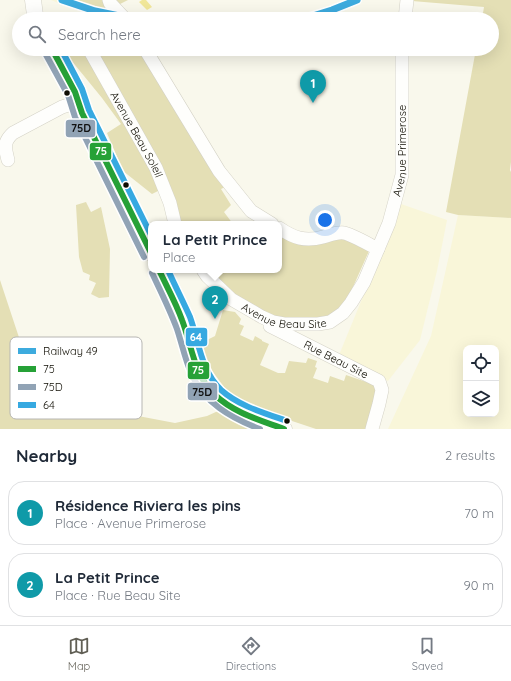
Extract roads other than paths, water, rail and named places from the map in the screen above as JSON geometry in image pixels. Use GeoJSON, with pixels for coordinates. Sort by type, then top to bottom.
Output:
{"type":"FeatureCollection","features":[{"type":"Feature","properties":{"kind":"street"},"geometry":{"type":"LineString","coordinates":[[109,0],[118,12]]}},
{"type":"Feature","properties":{"kind":"street"},"geometry":{"type":"LineString","coordinates":[[406,12],[407,0]]}},
{"type":"Feature","properties":{"kind":"street"},"geometry":{"type":"LineString","coordinates":[[56,56],[75,92],[84,118],[148,244]]}},
{"type":"Feature","properties":{"kind":"street","name":"Avenue Beau Soleil"},"geometry":{"type":"LineString","coordinates":[[93,56],[156,168],[170,203],[174,221]]}},
{"type":"Feature","properties":{"kind":"street"},"geometry":{"type":"LineString","coordinates":[[149,56],[219,172],[252,211],[267,221]]}},
{"type":"Feature","properties":{"kind":"street","name":"Avenue Primerose"},"geometry":{"type":"LineString","coordinates":[[378,249],[389,223],[402,175],[402,56]]}},
{"type":"Feature","properties":{"kind":"street"},"geometry":{"type":"LineString","coordinates":[[8,160],[6,150],[7,138],[13,133],[62,107],[78,102]]}},
{"type":"Feature","properties":{"kind":"street"},"geometry":{"type":"LineString","coordinates":[[282,230],[290,235],[304,239],[314,239],[337,233],[346,233],[378,249]]}},
{"type":"Feature","properties":{"kind":"street","name":"Avenue Beau Site"},"geometry":{"type":"LineString","coordinates":[[205,273],[231,300],[273,322],[284,324],[318,324],[330,322],[343,313],[351,303],[364,282],[378,249]]}},
{"type":"Feature","properties":{"kind":"street"},"geometry":{"type":"LineString","coordinates":[[160,273],[183,322],[199,372],[207,386],[219,398],[234,409],[248,416],[284,429]]}},
{"type":"Feature","properties":{"kind":"street","name":"Rue Beau Site"},"geometry":{"type":"LineString","coordinates":[[231,300],[242,311],[379,381],[382,390],[372,429]]}},
{"type":"Feature","properties":{"kind":"rail line","name":"49"},"geometry":{"type":"LineString","coordinates":[[62,0],[100,12]]}},
{"type":"Feature","properties":{"kind":"rail line","name":"49"},"geometry":{"type":"LineString","coordinates":[[326,12],[357,0]]}},
{"type":"Feature","properties":{"kind":"place","name":"Résidence Riviera les pins"},"geometry":{"type":"Point","coordinates":[313,103]}},
{"type":"Feature","properties":{"kind":"place","name":"La Petit Prince"},"geometry":{"type":"Point","coordinates":[215,319]}}]}
